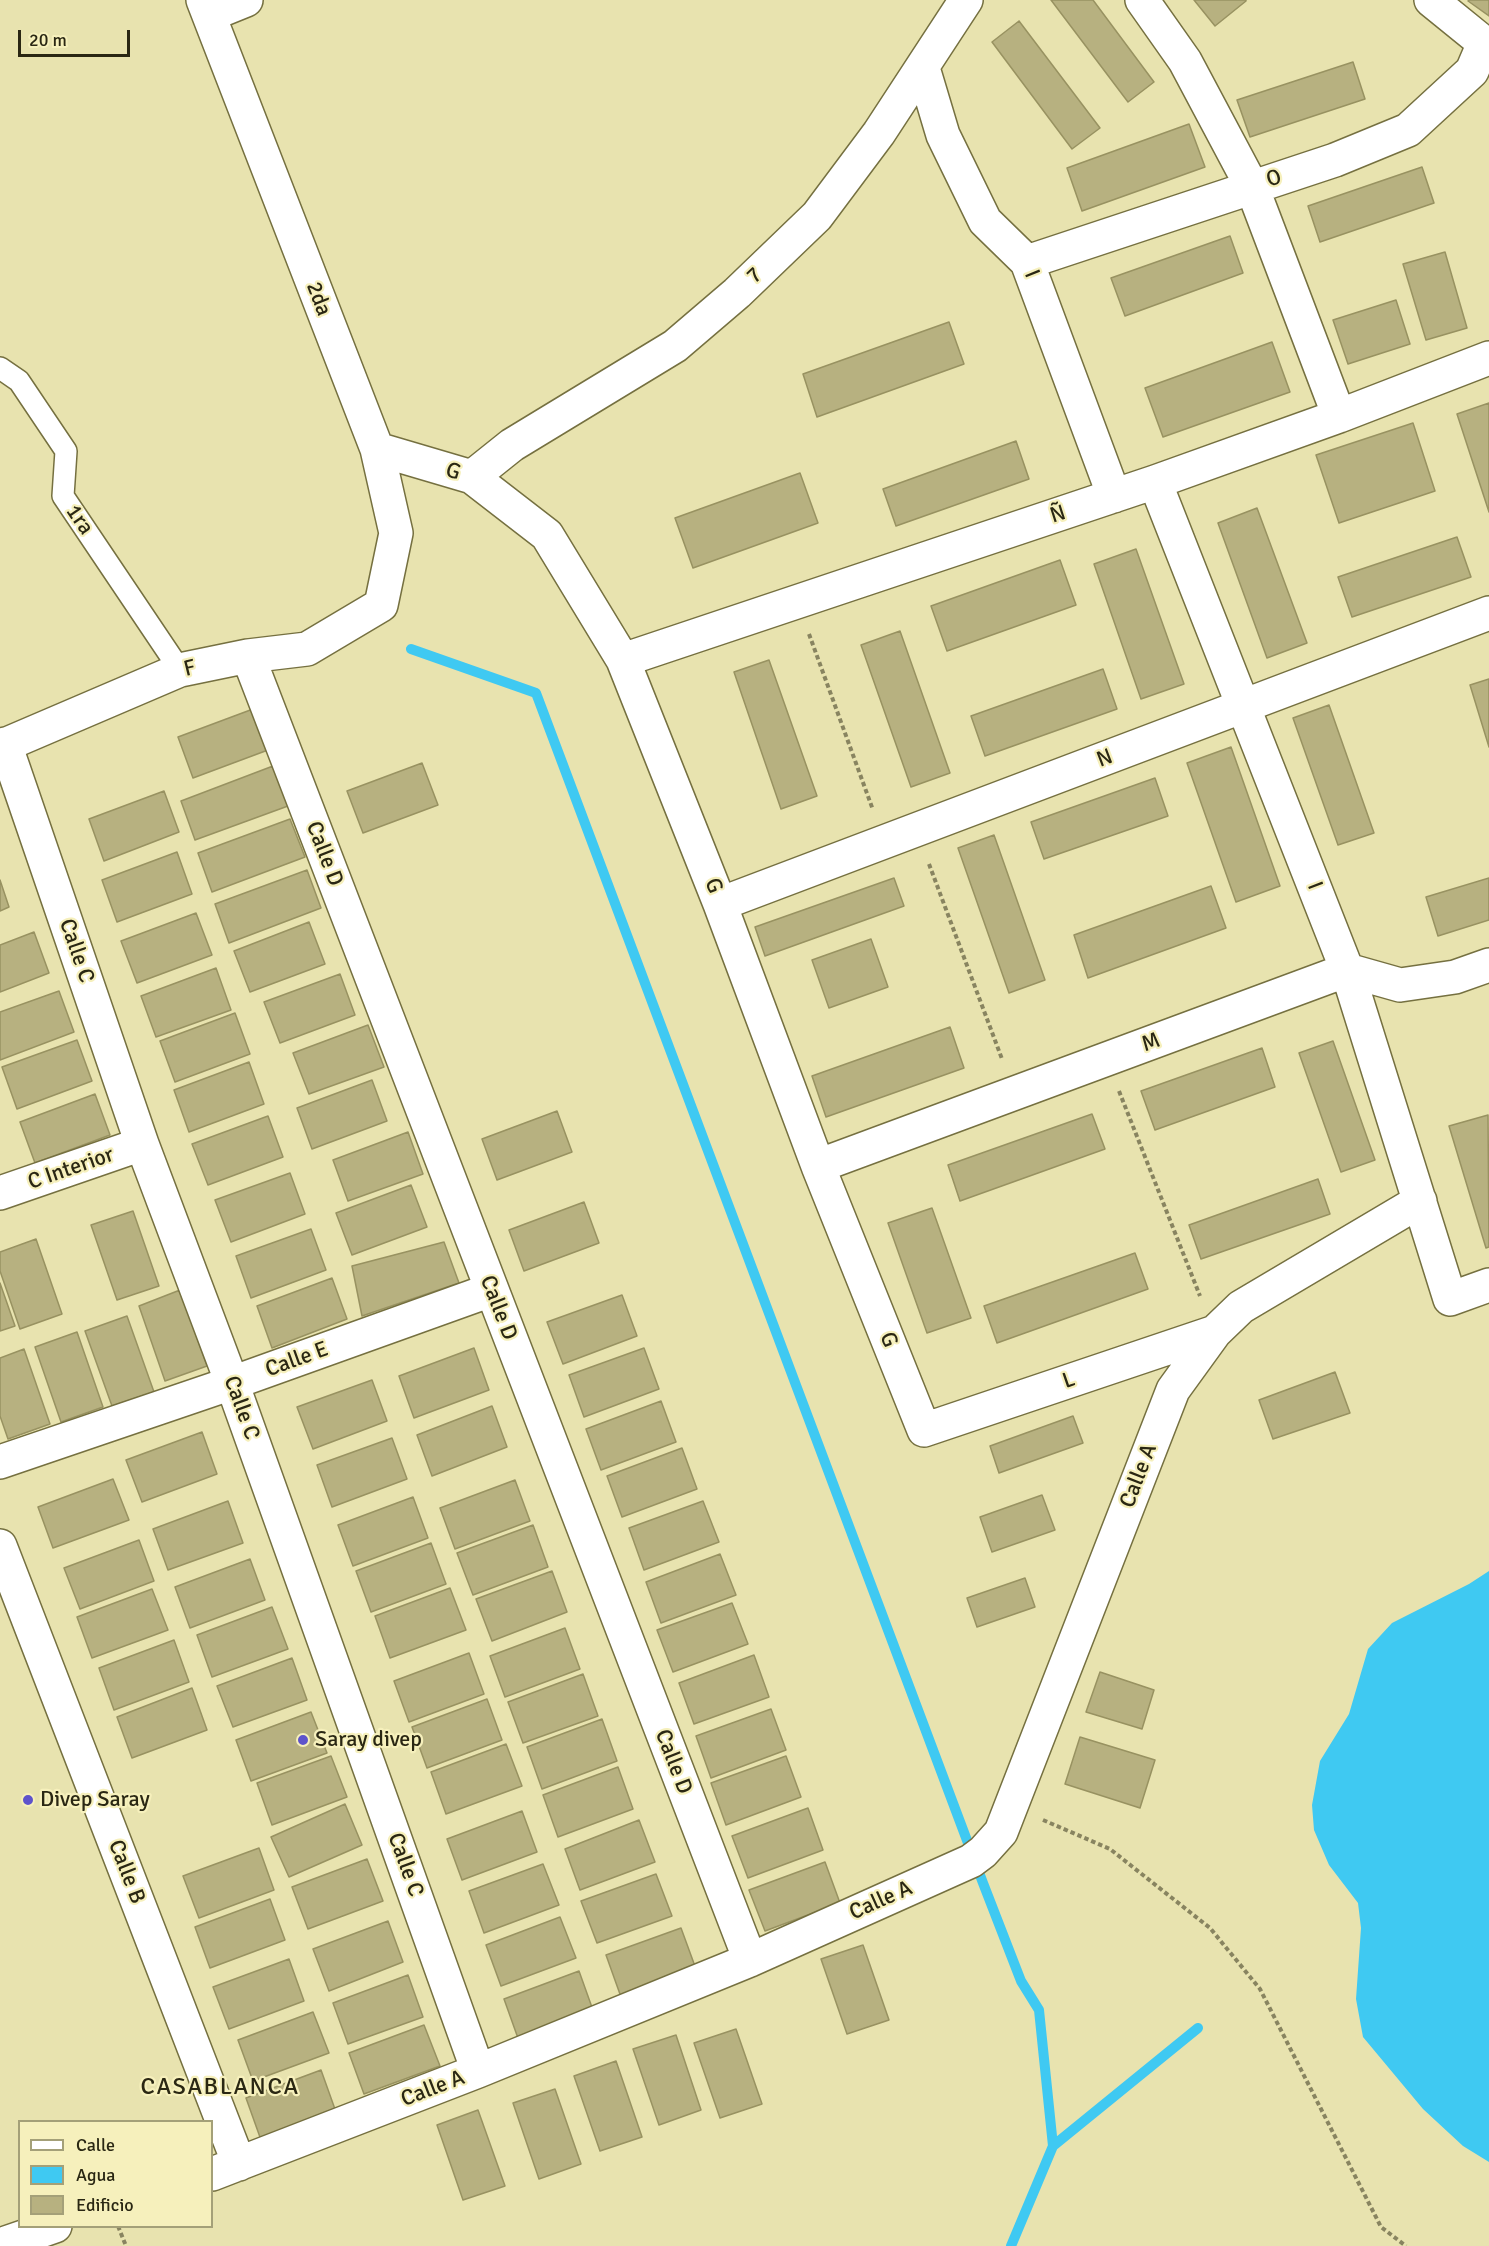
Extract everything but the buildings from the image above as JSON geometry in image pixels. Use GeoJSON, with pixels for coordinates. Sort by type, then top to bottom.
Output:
{"type":"FeatureCollection","features":[{"type":"Feature","properties":{"kind":"street"},"geometry":{"type":"LineString","coordinates":[[206,7],[246,0]]}},
{"type":"Feature","properties":{"kind":"street","name":"7"},"geometry":{"type":"LineString","coordinates":[[472,477],[512,445],[675,346],[736,293],[818,216],[879,133],[966,0]]}},
{"type":"Feature","properties":{"kind":"street"},"geometry":{"type":"LineString","coordinates":[[1142,0],[1185,60],[1252,187],[1339,416]]}},
{"type":"Feature","properties":{"kind":"street","name":"O"},"geometry":{"type":"LineString","coordinates":[[1027,262],[1335,160],[1408,130],[1473,71],[1484,43],[1431,0]]}},
{"type":"Feature","properties":{"kind":"street","name":"2da"},"geometry":{"type":"LineString","coordinates":[[206,7],[377,449],[396,533],[381,605]]}},
{"type":"Feature","properties":{"kind":"street","name":"I"},"geometry":{"type":"LineString","coordinates":[[923,68],[944,135],[985,221],[1027,262],[1114,496]]}},
{"type":"Feature","properties":{"kind":"street","name":"Ñ"},"geometry":{"type":"LineString","coordinates":[[623,660],[1155,482],[1339,416],[1489,358]]}},
{"type":"Feature","properties":{"kind":"street","name":"G"},"geometry":{"type":"LineString","coordinates":[[377,449],[472,477],[547,535],[623,660],[720,904],[818,1166],[924,1430]]}},
{"type":"Feature","properties":{"kind":"street","name":"I"},"geometry":{"type":"LineString","coordinates":[[1155,482],[1347,970],[1450,1299],[1489,1285]]}},
{"type":"Feature","properties":{"kind":"street","name":"F"},"geometry":{"type":"LineString","coordinates":[[2,746],[180,670],[248,656],[307,649],[381,605]]}},
{"type":"Feature","properties":{"kind":"street","name":"N"},"geometry":{"type":"LineString","coordinates":[[720,904],[1489,614]]}},
{"type":"Feature","properties":{"kind":"street","name":"Calle D"},"geometry":{"type":"LineString","coordinates":[[248,656],[750,1960]]}},
{"type":"Feature","properties":{"kind":"street","name":"Calle C"},"geometry":{"type":"LineString","coordinates":[[2,746],[142,1144],[232,1383],[478,2071]]}},
{"type":"Feature","properties":{"kind":"street"},"geometry":{"type":"LineString","coordinates":[[1347,970],[1400,985],[1455,977],[1489,965]]}},
{"type":"Feature","properties":{"kind":"street","name":"M"},"geometry":{"type":"LineString","coordinates":[[818,1166],[1347,970]]}},
{"type":"Feature","properties":{"kind":"street","name":"C Interior"},"geometry":{"type":"LineString","coordinates":[[0,1193],[142,1144]]}},
{"type":"Feature","properties":{"kind":"street","name":"Calle A"},"geometry":{"type":"LineString","coordinates":[[225,2169],[478,2071],[750,1960],[977,1857],[1001,1832],[1173,1390],[1215,1332],[1242,1307],[1420,1201]]}},
{"type":"Feature","properties":{"kind":"street","name":"Calle E"},"geometry":{"type":"LineString","coordinates":[[0,1462],[232,1383],[491,1290]]}},
{"type":"Feature","properties":{"kind":"street","name":"L"},"geometry":{"type":"LineString","coordinates":[[924,1430],[1215,1332]]}},
{"type":"Feature","properties":{"kind":"street","name":"Calle B"},"geometry":{"type":"LineString","coordinates":[[0,1546],[207,2120]]}},
{"type":"Feature","properties":{"kind":"street","name":"Calle B"},"geometry":{"type":"LineString","coordinates":[[213,2136],[225,2169]]}},
{"type":"Feature","properties":{"kind":"street"},"geometry":{"type":"LineString","coordinates":[[0,2245],[49,2228]]}},
{"type":"Feature","properties":{"kind":"lane","name":"1ra"},"geometry":{"type":"LineString","coordinates":[[0,368],[20,381],[66,451],[63,496],[180,670]]}},
{"type":"Feature","properties":{"kind":"path"},"geometry":{"type":"LineString","coordinates":[[798,602],[884,842]]}},
{"type":"Feature","properties":{"kind":"path"},"geometry":{"type":"LineString","coordinates":[[916,830],[1015,1094]]}},
{"type":"Feature","properties":{"kind":"path"},"geometry":{"type":"LineString","coordinates":[[1107,1059],[1215,1332]]}},
{"type":"Feature","properties":{"kind":"path"},"geometry":{"type":"LineString","coordinates":[[1011,1806],[1110,1849],[1210,1928],[1260,1989],[1381,2227],[1406,2246]]}},
{"type":"Feature","properties":{"kind":"path"},"geometry":{"type":"LineString","coordinates":[[119,2228],[126,2246]]}},
{"type":"Feature","properties":{"kind":"water"},"geometry":{"type":"Polygon","coordinates":[[[1489,1571],[1489,2162],[1463,2146],[1423,2109],[1363,2037],[1356,1999],[1361,1928],[1358,1903],[1329,1865],[1314,1830],[1312,1805],[1320,1761],[1349,1714],[1368,1649],[1392,1623],[1469,1584],[1489,1571]]]}},
{"type":"Feature","properties":{"kind":"waterway"},"geometry":{"type":"LineString","coordinates":[[411,649],[536,693],[983,1883],[1021,1981],[1039,2010],[1053,2146]]}},
{"type":"Feature","properties":{"kind":"waterway"},"geometry":{"type":"LineString","coordinates":[[1011,2246],[1053,2146],[1198,2028]]}},
{"type":"Feature","properties":{"kind":"place","name":"Saray divep"},"geometry":{"type":"Point","coordinates":[303,1740]}},
{"type":"Feature","properties":{"kind":"place","name":"Divep Saray"},"geometry":{"type":"Point","coordinates":[28,1800]}},
{"type":"Feature","properties":{"kind":"district","name":"CASABLANCA"},"geometry":{"type":"Point","coordinates":[220,2088]}}]}
